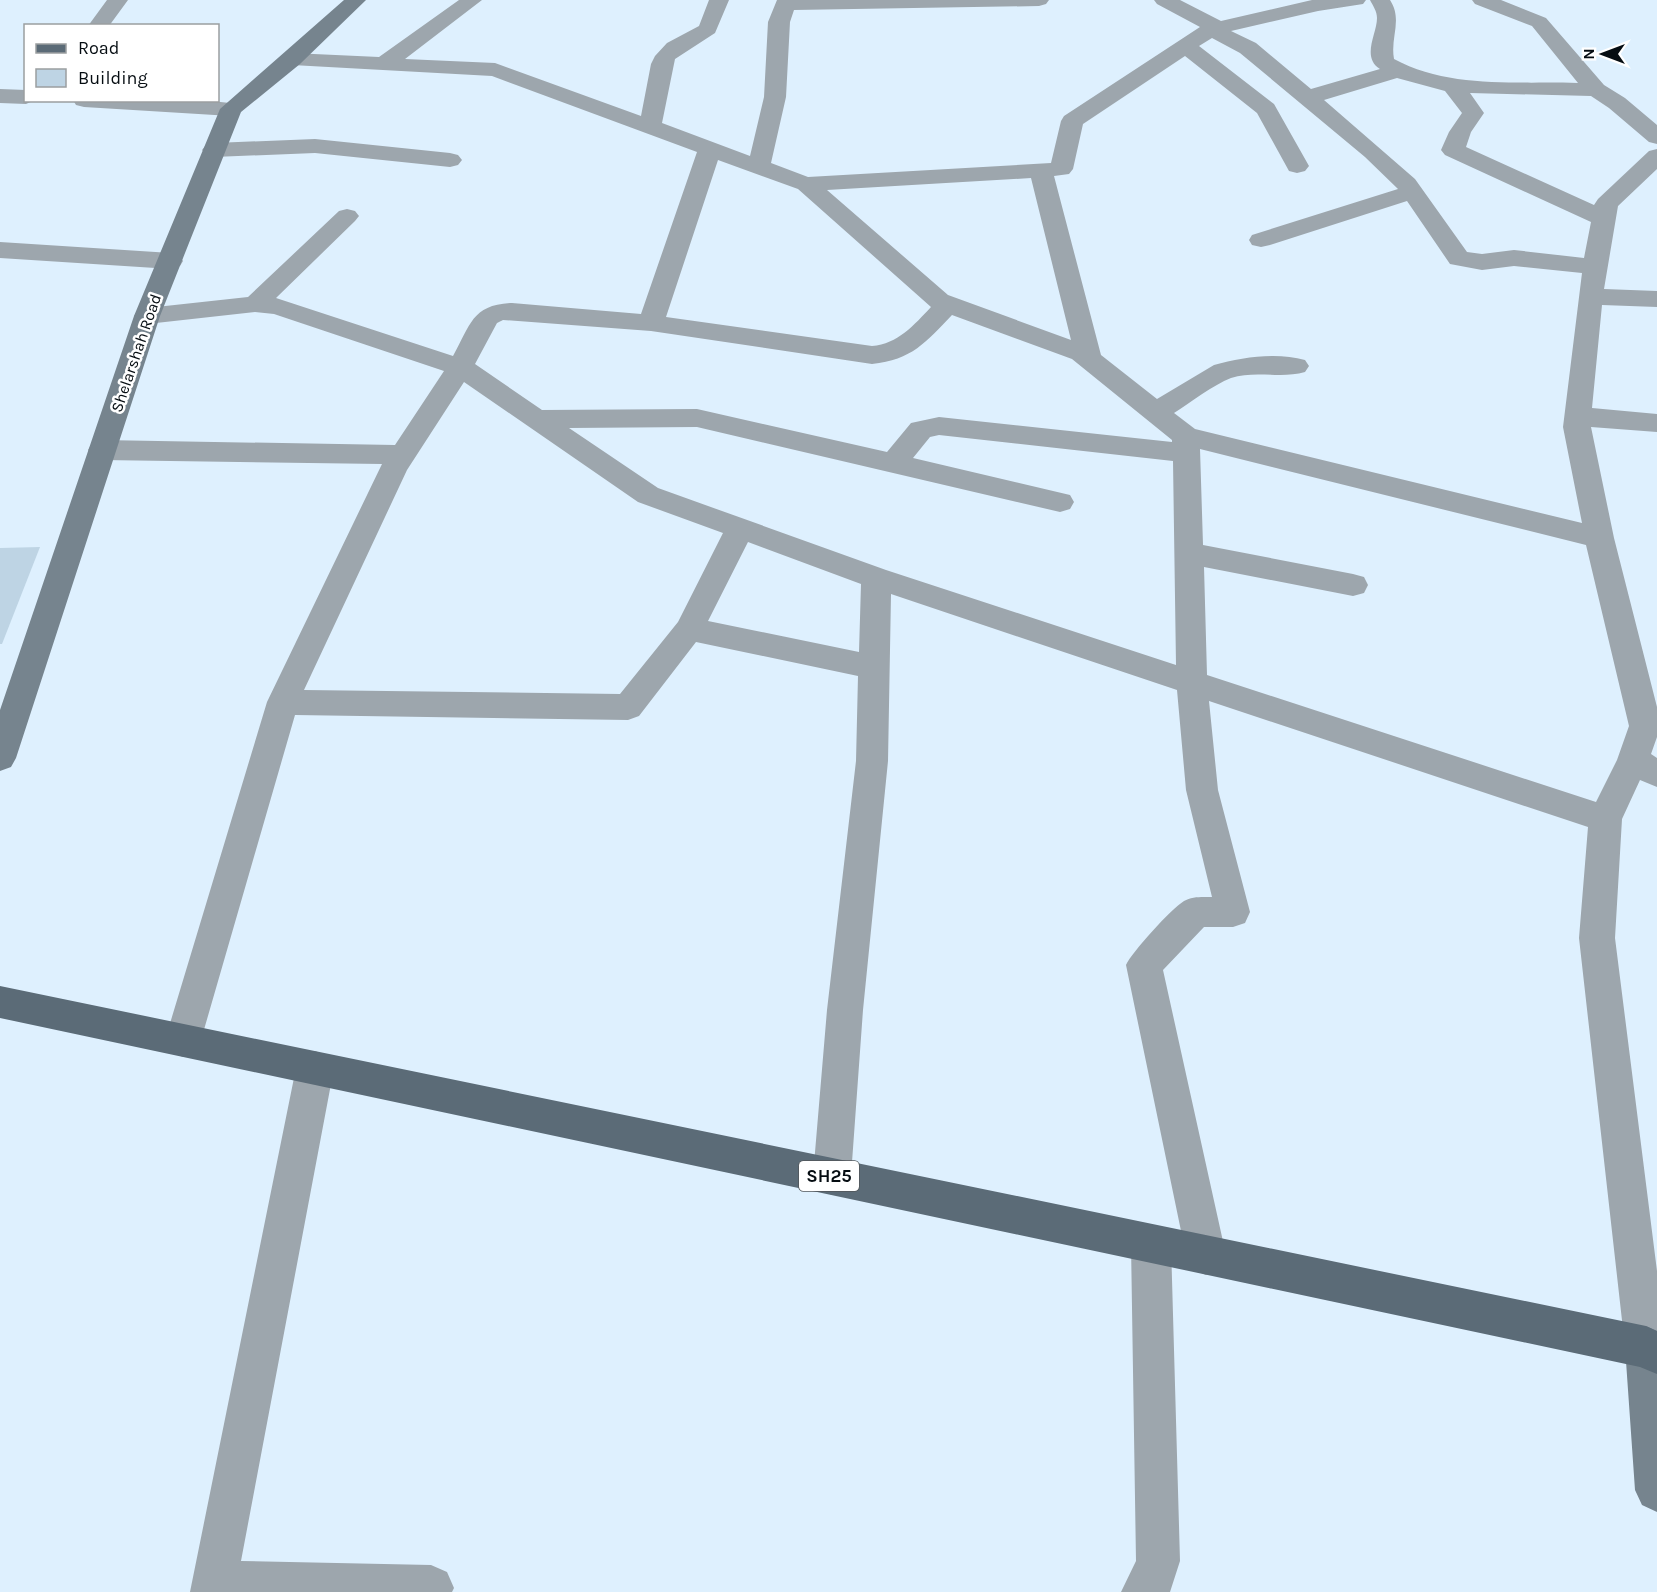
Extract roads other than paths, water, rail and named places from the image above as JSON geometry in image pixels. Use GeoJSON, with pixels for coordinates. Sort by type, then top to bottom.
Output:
{"type":"FeatureCollection","features":[{"type":"Feature","properties":{"kind":"main road","name":"SH25"},"geometry":{"type":"LineString","coordinates":[[0,1002],[1652,1350]]}},
{"type":"Feature","properties":{"kind":"street"},"geometry":{"type":"LineString","coordinates":[[100,24],[118,0]]}},
{"type":"Feature","properties":{"kind":"street","name":"Shelarshah Road"},"geometry":{"type":"LineString","coordinates":[[0,758],[147,316],[231,109],[292,59],[356,0]]}},
{"type":"Feature","properties":{"kind":"street"},"geometry":{"type":"LineString","coordinates":[[384,64],[472,0]]}},
{"type":"Feature","properties":{"kind":"street"},"geometry":{"type":"LineString","coordinates":[[650,126],[662,64],[675,48],[708,29],[719,0]]}},
{"type":"Feature","properties":{"kind":"street"},"geometry":{"type":"LineString","coordinates":[[759,166],[775,97],[779,22],[786,2],[1039,0]]}},
{"type":"Feature","properties":{"kind":"street"},"geometry":{"type":"LineString","coordinates":[[1164,0],[1248,48],[1373,152],[1412,192],[1459,259],[1482,262],[1514,258],[1657,299]]}},
{"type":"Feature","properties":{"kind":"street"},"geometry":{"type":"LineString","coordinates":[[806,183],[1061,169],[1072,121],[1215,28],[1318,5],[1356,0]]}},
{"type":"Feature","properties":{"kind":"street"},"geometry":{"type":"LineString","coordinates":[[1380,0],[1388,11],[1387,32],[1382,44],[1384,62],[1406,74],[1453,86],[1596,90]]}},
{"type":"Feature","properties":{"kind":"street"},"geometry":{"type":"LineString","coordinates":[[1482,0],[1539,22],[1596,90],[1617,103],[1657,137]]}},
{"type":"Feature","properties":{"kind":"street"},"geometry":{"type":"LineString","coordinates":[[1185,46],[1266,109],[1297,166]]}},
{"type":"Feature","properties":{"kind":"street"},"geometry":{"type":"LineString","coordinates":[[292,59],[495,70],[806,183],[939,301],[1081,353],[1155,411],[1186,444],[1192,683],[1202,790],[1233,912],[1196,912],[1144,965],[1206,1255]]}},
{"type":"Feature","properties":{"kind":"street"},"geometry":{"type":"LineString","coordinates":[[1309,97],[1399,70]]}},
{"type":"Feature","properties":{"kind":"street"},"geometry":{"type":"LineString","coordinates":[[1453,86],[1473,113],[1460,132],[1453,150],[1604,219]]}},
{"type":"Feature","properties":{"kind":"street"},"geometry":{"type":"LineString","coordinates":[[0,96],[24,97]]}},
{"type":"Feature","properties":{"kind":"street"},"geometry":{"type":"LineString","coordinates":[[117,102],[231,109]]}},
{"type":"Feature","properties":{"kind":"street"},"geometry":{"type":"LineString","coordinates":[[214,150],[315,146],[450,160]]}},
{"type":"Feature","properties":{"kind":"street"},"geometry":{"type":"LineString","coordinates":[[651,323],[710,149]]}},
{"type":"Feature","properties":{"kind":"street"},"geometry":{"type":"LineString","coordinates":[[1657,156],[1606,204],[1593,282],[1577,427],[1599,538],[1647,685],[1645,767],[1605,819],[1597,938],[1652,1350],[1657,1490]]}},
{"type":"Feature","properties":{"kind":"street"},"geometry":{"type":"LineString","coordinates":[[1041,170],[1089,359]]}},
{"type":"Feature","properties":{"kind":"street"},"geometry":{"type":"LineString","coordinates":[[1261,240],[1412,192]]}},
{"type":"Feature","properties":{"kind":"street"},"geometry":{"type":"LineString","coordinates":[[255,304],[347,216]]}},
{"type":"Feature","properties":{"kind":"street"},"geometry":{"type":"LineString","coordinates":[[0,250],[171,261]]}},
{"type":"Feature","properties":{"kind":"street"},"geometry":{"type":"LineString","coordinates":[[147,316],[255,304],[277,306],[460,367],[648,495],[876,578],[1605,819]]}},
{"type":"Feature","properties":{"kind":"street"},"geometry":{"type":"LineString","coordinates":[[183,1040],[283,702],[402,455],[460,367],[487,318],[497,312],[512,311],[651,323],[872,355],[889,355],[903,349],[948,304]]}},
{"type":"Feature","properties":{"kind":"street"},"geometry":{"type":"LineString","coordinates":[[1155,411],[1223,371],[1252,366],[1296,366]]}},
{"type":"Feature","properties":{"kind":"street"},"geometry":{"type":"LineString","coordinates":[[1578,416],[1657,423]]}},
{"type":"Feature","properties":{"kind":"street"},"geometry":{"type":"LineString","coordinates":[[537,419],[697,418],[1060,502]]}},
{"type":"Feature","properties":{"kind":"street"},"geometry":{"type":"LineString","coordinates":[[893,463],[921,430],[939,426],[1186,444],[1599,538]]}},
{"type":"Feature","properties":{"kind":"street"},"geometry":{"type":"LineString","coordinates":[[102,450],[402,455]]}},
{"type":"Feature","properties":{"kind":"street"},"geometry":{"type":"LineString","coordinates":[[283,702],[628,707],[689,629],[741,527]]}},
{"type":"Feature","properties":{"kind":"street"},"geometry":{"type":"LineString","coordinates":[[1190,553],[1353,585]]}},
{"type":"Feature","properties":{"kind":"street"},"geometry":{"type":"LineString","coordinates":[[832,1176],[844,1010],[872,761],[876,578]]}},
{"type":"Feature","properties":{"kind":"street"},"geometry":{"type":"LineString","coordinates":[[689,629],[874,666]]}},
{"type":"Feature","properties":{"kind":"street"},"geometry":{"type":"LineString","coordinates":[[315,1068],[214,1588],[431,1588]]}},
{"type":"Feature","properties":{"kind":"street"},"geometry":{"type":"LineString","coordinates":[[1144,1592],[1151,1584],[1158,1562],[1151,1244]]}}]}
